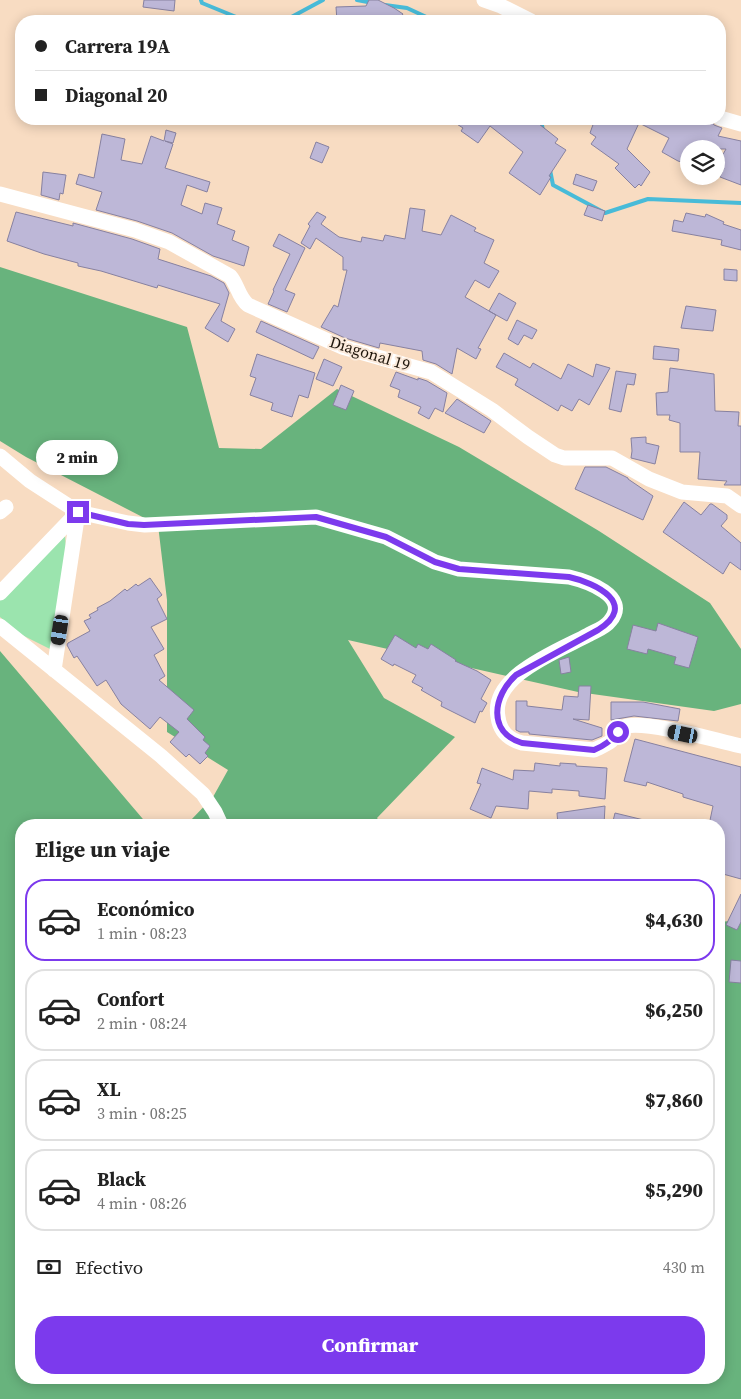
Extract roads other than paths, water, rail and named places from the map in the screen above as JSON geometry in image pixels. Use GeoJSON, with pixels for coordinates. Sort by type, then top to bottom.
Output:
{"type":"FeatureCollection","features":[{"type":"Feature","properties":{"kind":"street"},"geometry":{"type":"LineString","coordinates":[[484,0],[503,3],[522,15]]}},
{"type":"Feature","properties":{"kind":"street"},"geometry":{"type":"LineString","coordinates":[[726,120],[741,124]]}},
{"type":"Feature","properties":{"kind":"street","name":"Diagonal 19"},"geometry":{"type":"LineString","coordinates":[[0,194],[135,230],[169,242],[230,276],[234,280],[241,297],[248,305],[342,346],[431,372],[477,399],[528,437],[558,456],[564,458],[608,457],[615,459],[649,479],[682,492],[727,496],[741,506]]}},
{"type":"Feature","properties":{"kind":"street"},"geometry":{"type":"LineString","coordinates":[[0,456],[30,481],[78,512],[128,524],[144,525],[316,517],[386,537],[435,562],[459,569],[569,577],[585,581],[608,594],[615,607],[611,621],[598,630],[522,670],[511,679],[498,704],[497,715],[499,725],[504,733],[512,740],[522,743],[594,750],[604,746],[625,727],[645,725],[741,746]]}},
{"type":"Feature","properties":{"kind":"street"},"geometry":{"type":"LineString","coordinates":[[0,593],[78,512]]}},
{"type":"Feature","properties":{"kind":"street"},"geometry":{"type":"LineString","coordinates":[[54,670],[78,512]]}},
{"type":"Feature","properties":{"kind":"street"},"geometry":{"type":"LineString","coordinates":[[0,626],[161,756],[203,794],[218,819]]}},
{"type":"Feature","properties":{"kind":"waterway"},"geometry":{"type":"LineString","coordinates":[[201,0],[202,3],[231,15]]}},
{"type":"Feature","properties":{"kind":"waterway"},"geometry":{"type":"LineString","coordinates":[[295,15],[323,0]]}},
{"type":"Feature","properties":{"kind":"waterway"},"geometry":{"type":"LineString","coordinates":[[357,0],[373,3]]}},
{"type":"Feature","properties":{"kind":"waterway"},"geometry":{"type":"LineString","coordinates":[[385,5],[407,8],[422,15]]}},
{"type":"Feature","properties":{"kind":"waterway"},"geometry":{"type":"LineString","coordinates":[[542,125],[543,131]]}},
{"type":"Feature","properties":{"kind":"waterway"},"geometry":{"type":"LineString","coordinates":[[550,170],[553,185],[605,213],[648,199],[741,203]]}}]}
